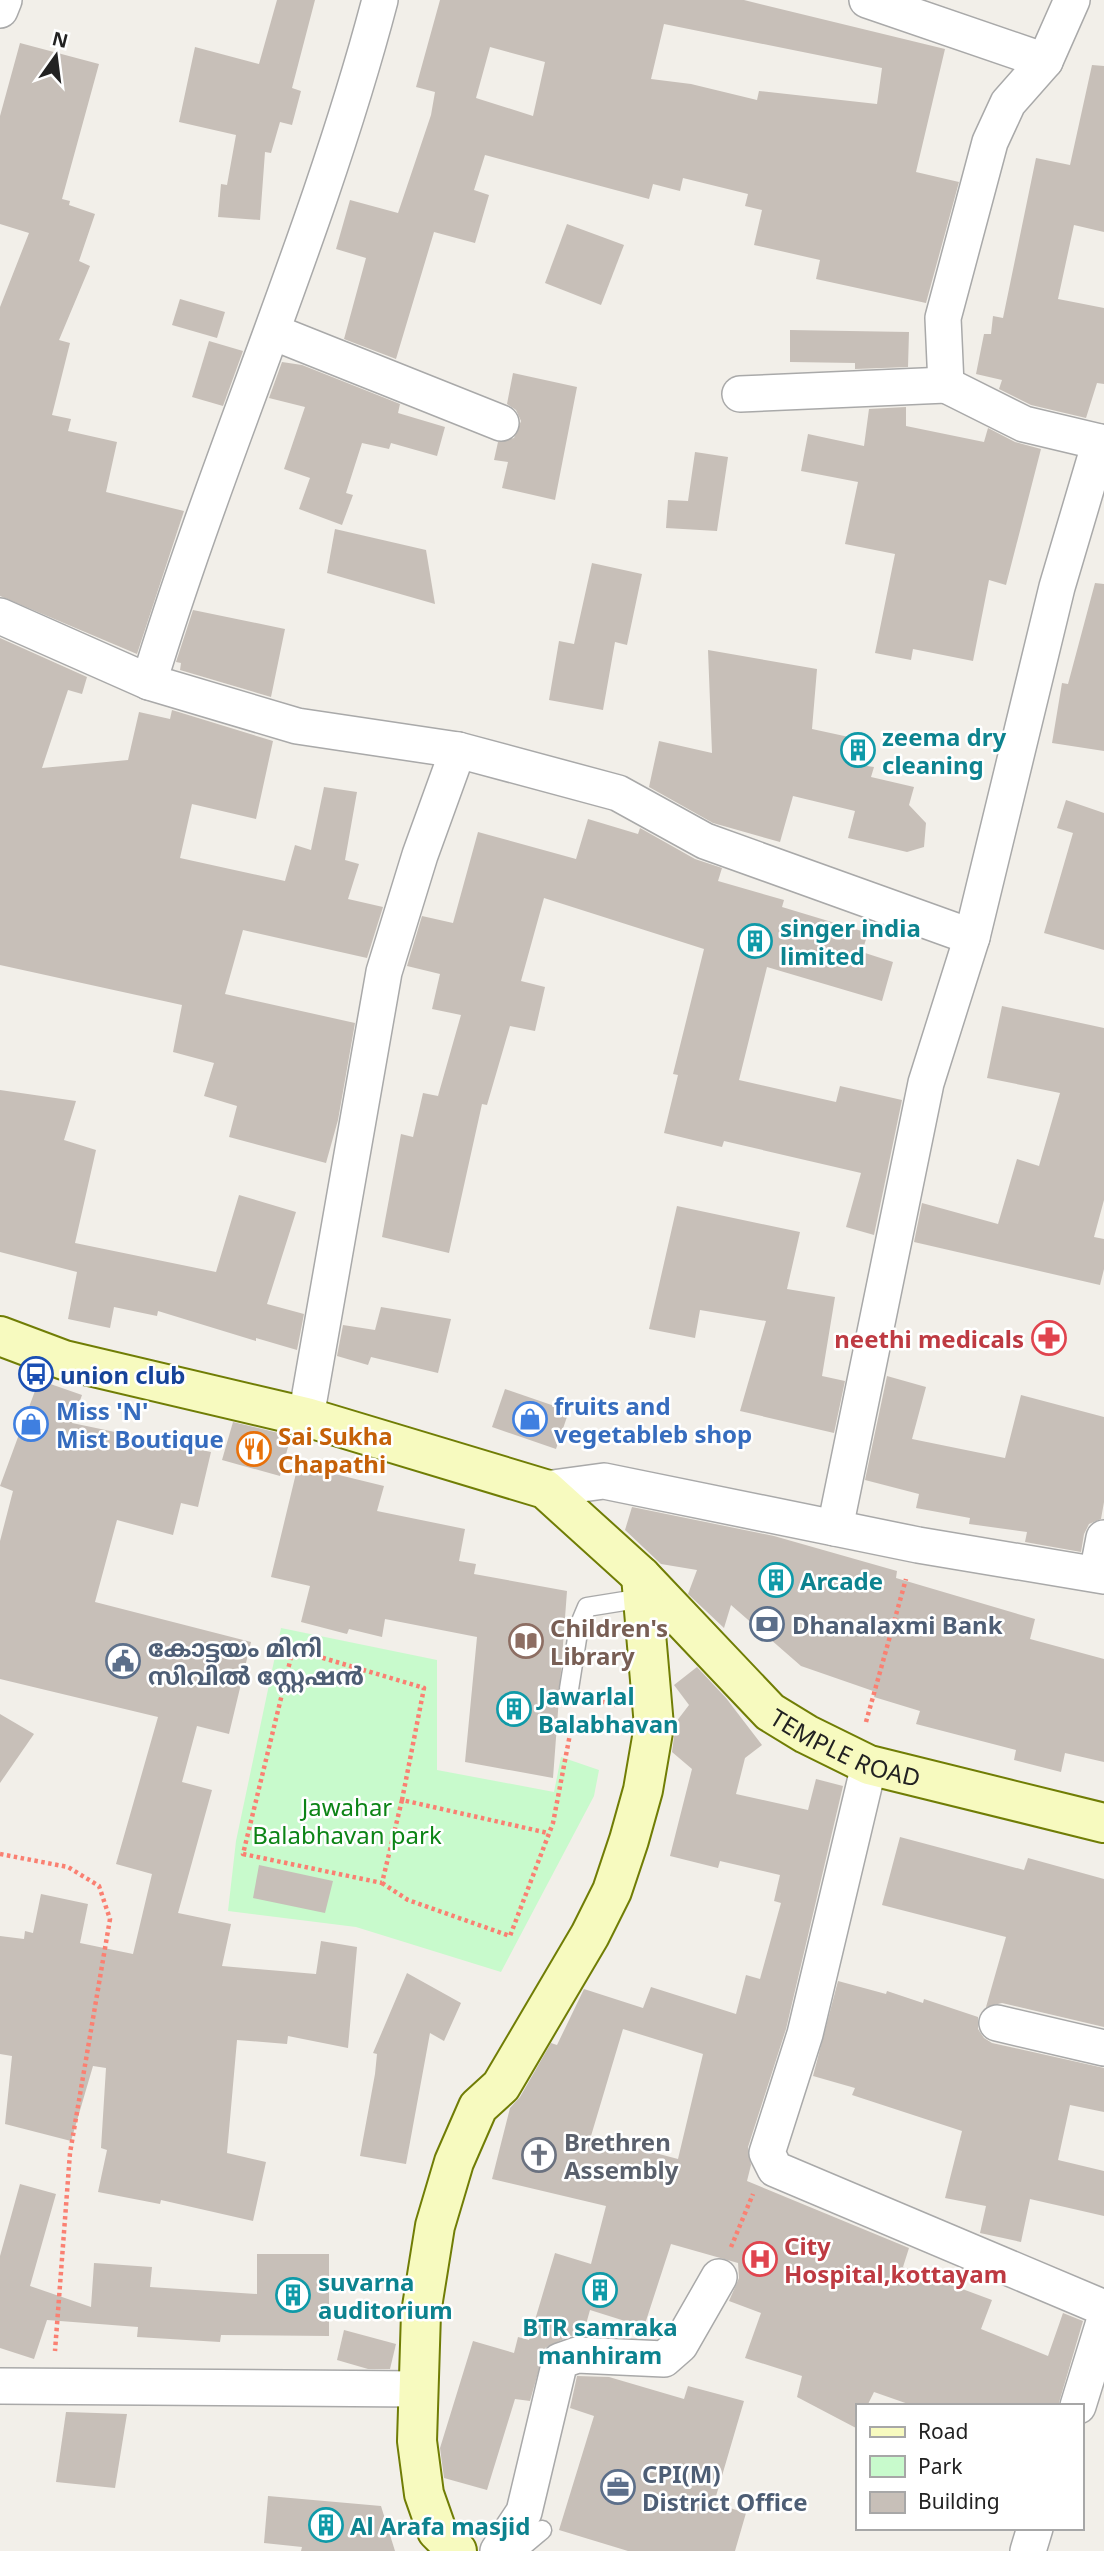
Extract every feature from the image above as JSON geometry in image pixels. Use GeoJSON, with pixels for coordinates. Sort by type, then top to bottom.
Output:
{"type":"FeatureCollection","features":[{"type":"Feature","properties":{"kind":"main road"},"geometry":{"type":"LineString","coordinates":[[0,1336],[64,1360],[306,1417],[545,1489]]}},
{"type":"Feature","properties":{"kind":"main road","name":"TEMPLE ROAD"},"geometry":{"type":"LineString","coordinates":[[545,1489],[770,1712],[862,1763],[1104,1823]]}},
{"type":"Feature","properties":{"kind":"main road"},"geometry":{"type":"LineString","coordinates":[[457,2551],[437,2531],[424,2494],[417,2441],[421,2313],[435,2226],[454,2162],[478,2106],[501,2086],[590,1935],[612,1891],[643,1790],[654,1726],[642,1587]]}},
{"type":"Feature","properties":{"kind":"street"},"geometry":{"type":"LineString","coordinates":[[0,10],[4,0]]}},
{"type":"Feature","properties":{"kind":"street"},"geometry":{"type":"LineString","coordinates":[[149,682],[273,332],[365,58],[380,0]]}},
{"type":"Feature","properties":{"kind":"street"},"geometry":{"type":"LineString","coordinates":[[867,0],[1045,61]]}},
{"type":"Feature","properties":{"kind":"street"},"geometry":{"type":"LineString","coordinates":[[946,385],[943,318],[990,142],[1008,103],[1045,61],[1072,0]]}},
{"type":"Feature","properties":{"kind":"street"},"geometry":{"type":"LineString","coordinates":[[273,332],[501,423]]}},
{"type":"Feature","properties":{"kind":"street"},"geometry":{"type":"LineString","coordinates":[[740,394],[946,385],[1024,424],[1102,443],[1057,587],[972,937],[926,1083],[835,1528]]}},
{"type":"Feature","properties":{"kind":"street"},"geometry":{"type":"LineString","coordinates":[[0,615],[149,682],[297,726],[458,750],[618,793],[705,841],[972,937]]}},
{"type":"Feature","properties":{"kind":"street"},"geometry":{"type":"LineString","coordinates":[[306,1417],[384,972],[420,855],[458,750]]}},
{"type":"Feature","properties":{"kind":"street"},"geometry":{"type":"LineString","coordinates":[[545,1489],[604,1480],[918,1545],[1100,1575],[1104,1538]]}},
{"type":"Feature","properties":{"kind":"street"},"geometry":{"type":"LineString","coordinates":[[862,1763],[805,2034],[767,2153],[775,2169],[1104,2308]]}},
{"type":"Feature","properties":{"kind":"street"},"geometry":{"type":"LineString","coordinates":[[997,2023],[1104,2048]]}},
{"type":"Feature","properties":{"kind":"street"},"geometry":{"type":"LineString","coordinates":[[498,2551],[524,2512],[560,2361],[586,2355],[628,2360],[664,2359],[680,2345],[719,2277]]}},
{"type":"Feature","properties":{"kind":"street"},"geometry":{"type":"LineString","coordinates":[[1079,2404],[1104,2322]]}},
{"type":"Feature","properties":{"kind":"street"},"geometry":{"type":"LineString","coordinates":[[0,2386],[418,2389]]}},
{"type":"Feature","properties":{"kind":"street"},"geometry":{"type":"LineString","coordinates":[[1028,2551],[1034,2530]]}},
{"type":"Feature","properties":{"kind":"lane"},"geometry":{"type":"LineString","coordinates":[[570,1696],[579,1626],[587,1607],[642,1587]]}},
{"type":"Feature","properties":{"kind":"lane"},"geometry":{"type":"LineString","coordinates":[[517,2551],[542,2530]]}},
{"type":"Feature","properties":{"kind":"path"},"geometry":{"type":"LineString","coordinates":[[862,1763],[897,1601],[918,1545]]}},
{"type":"Feature","properties":{"kind":"path"},"geometry":{"type":"LineString","coordinates":[[382,1883],[424,1688],[293,1649],[243,1854],[382,1883],[408,1900],[510,1936],[548,1832],[571,1729],[570,1696]]}},
{"type":"Feature","properties":{"kind":"path"},"geometry":{"type":"LineString","coordinates":[[402,1800],[548,1832]]}},
{"type":"Feature","properties":{"kind":"path"},"geometry":{"type":"LineString","coordinates":[[0,1854],[68,1867],[99,1886],[110,1919],[70,2153],[53,2386]]}},
{"type":"Feature","properties":{"kind":"path"},"geometry":{"type":"LineString","coordinates":[[719,2277],[757,2184]]}},
{"type":"Feature","properties":{"kind":"green space","name":"Jawahar Balabhavan park"},"geometry":{"type":"Polygon","coordinates":[[[281,1628],[437,1660],[437,1770],[554,1792],[561,1757],[599,1770],[594,1796],[501,1972],[356,1927],[228,1911],[236,1841],[281,1628]]]}},
{"type":"Feature","properties":{"kind":"building"},"geometry":{"type":"Polygon","coordinates":[[[277,0],[315,0],[292,88],[301,91],[292,125],[280,122],[271,153],[265,152],[260,220],[218,217],[221,184],[227,185],[236,135],[179,122],[195,47],[259,64],[277,0]]]}},
{"type":"Feature","properties":{"kind":"building"},"geometry":{"type":"Polygon","coordinates":[[[440,0],[744,0],[945,49],[916,172],[959,182],[926,303],[816,279],[820,260],[754,245],[762,210],[745,206],[748,194],[683,178],[680,191],[653,184],[649,199],[485,155],[474,190],[489,195],[475,243],[434,232],[396,359],[344,339],[366,258],[336,249],[350,200],[398,213],[431,115],[435,92],[416,87],[440,0]],[[664,24],[651,79],[691,84],[757,100],[759,91],[877,104],[882,68],[664,24]],[[490,47],[476,98],[533,116],[545,62],[490,47]]]}},
{"type":"Feature","properties":{"kind":"building"},"geometry":{"type":"Polygon","coordinates":[[[20,43],[99,64],[62,199],[70,201],[69,205],[95,214],[79,261],[90,266],[59,340],[70,343],[52,415],[71,419],[68,431],[117,442],[106,492],[184,511],[137,654],[0,596],[0,307],[29,233],[0,224],[0,116],[20,43]]]}},
{"type":"Feature","properties":{"kind":"building"},"geometry":{"type":"Polygon","coordinates":[[[1092,65],[1104,66],[1104,232],[1074,225],[1058,299],[1104,308],[1104,384],[1097,383],[1086,418],[1031,405],[999,389],[1002,380],[976,374],[984,334],[991,334],[993,316],[1003,318],[1036,158],[1070,165],[1092,65]]]}},
{"type":"Feature","properties":{"kind":"building"},"geometry":{"type":"Polygon","coordinates":[[[567,224],[624,245],[601,305],[545,283],[567,224]]]}},
{"type":"Feature","properties":{"kind":"building"},"geometry":{"type":"Polygon","coordinates":[[[180,299],[225,312],[217,338],[172,325],[180,299]]]}},
{"type":"Feature","properties":{"kind":"building"},"geometry":{"type":"Polygon","coordinates":[[[790,330],[909,332],[908,367],[855,369],[855,363],[790,362],[790,330]]]}},
{"type":"Feature","properties":{"kind":"building"},"geometry":{"type":"Polygon","coordinates":[[[209,341],[243,351],[223,406],[192,397],[209,341]]]}},
{"type":"Feature","properties":{"kind":"building"},"geometry":{"type":"Polygon","coordinates":[[[282,362],[302,365],[400,404],[398,413],[445,427],[437,456],[391,443],[389,449],[362,443],[346,493],[353,495],[342,525],[299,509],[310,478],[284,469],[305,407],[269,398],[282,362]]]}},
{"type":"Feature","properties":{"kind":"building"},"geometry":{"type":"Polygon","coordinates":[[[513,373],[577,387],[555,500],[502,488],[508,462],[494,460],[498,442],[514,438],[521,421],[516,410],[507,404],[513,373]]]}},
{"type":"Feature","properties":{"kind":"building"},"geometry":{"type":"Polygon","coordinates":[[[906,407],[906,426],[984,442],[988,428],[1015,442],[1041,449],[1006,585],[989,580],[973,661],[913,649],[911,660],[875,653],[895,554],[845,544],[858,482],[801,471],[808,434],[864,446],[869,409],[906,407]]]}},
{"type":"Feature","properties":{"kind":"building"},"geometry":{"type":"Polygon","coordinates":[[[695,452],[728,457],[717,531],[666,528],[668,500],[688,501],[695,452]]]}},
{"type":"Feature","properties":{"kind":"building"},"geometry":{"type":"Polygon","coordinates":[[[335,529],[426,550],[435,604],[327,573],[335,529]]]}},
{"type":"Feature","properties":{"kind":"building"},"geometry":{"type":"Polygon","coordinates":[[[592,563],[642,574],[627,645],[615,642],[603,710],[549,700],[559,641],[574,644],[592,563]]]}},
{"type":"Feature","properties":{"kind":"building"},"geometry":{"type":"Polygon","coordinates":[[[1095,583],[1104,584],[1104,751],[1052,743],[1062,683],[1068,684],[1095,583]]]}},
{"type":"Feature","properties":{"kind":"building"},"geometry":{"type":"Polygon","coordinates":[[[193,610],[285,629],[271,697],[180,670],[181,663],[176,662],[193,610]]]}},
{"type":"Feature","properties":{"kind":"building"},"geometry":{"type":"Polygon","coordinates":[[[0,638],[87,677],[82,694],[68,690],[42,768],[128,760],[139,712],[170,719],[172,710],[273,741],[256,819],[192,804],[180,858],[285,881],[295,845],[311,850],[324,787],[357,792],[345,860],[359,864],[348,899],[383,907],[367,958],[243,930],[225,994],[355,1023],[338,1120],[326,1163],[229,1137],[237,1106],[204,1096],[214,1063],[173,1052],[182,1005],[0,965],[0,638]]]}},
{"type":"Feature","properties":{"kind":"building"},"geometry":{"type":"Polygon","coordinates":[[[708,650],[817,669],[812,729],[872,742],[867,766],[874,767],[871,777],[914,787],[909,805],[926,823],[924,847],[907,852],[848,838],[855,811],[793,796],[780,842],[713,823],[649,787],[659,741],[712,753],[708,650]]]}},
{"type":"Feature","properties":{"kind":"building"},"geometry":{"type":"Polygon","coordinates":[[[1066,800],[1104,813],[1104,950],[1044,933],[1073,833],[1057,828],[1066,800]]]}},
{"type":"Feature","properties":{"kind":"building"},"geometry":{"type":"Polygon","coordinates":[[[588,819],[638,834],[640,828],[695,859],[722,868],[718,881],[784,900],[782,907],[868,933],[862,952],[893,962],[882,1001],[767,967],[739,1080],[836,1102],[840,1086],[902,1100],[874,1235],[846,1227],[861,1173],[724,1141],[722,1147],[664,1133],[678,1075],[673,1074],[704,949],[544,898],[521,981],[545,987],[535,1031],[510,1026],[487,1105],[482,1104],[449,1253],[382,1237],[401,1134],[413,1137],[423,1093],[438,1096],[461,1015],[432,1009],[440,974],[407,966],[422,916],[453,923],[478,832],[576,859],[588,819]]]}},
{"type":"Feature","properties":{"kind":"building"},"geometry":{"type":"Polygon","coordinates":[[[1002,1006],[1104,1028],[1104,1200],[1094,1237],[1104,1239],[1104,1269],[1100,1285],[914,1242],[922,1203],[998,1224],[1017,1159],[1039,1166],[1060,1093],[987,1078],[1002,1006]]]}},
{"type":"Feature","properties":{"kind":"building"},"geometry":{"type":"Polygon","coordinates":[[[0,1090],[76,1101],[64,1140],[96,1150],[75,1243],[216,1272],[239,1195],[296,1212],[267,1304],[304,1314],[297,1350],[256,1338],[256,1341],[158,1311],[157,1316],[114,1307],[110,1328],[68,1319],[77,1272],[0,1252],[0,1090]]]}},
{"type":"Feature","properties":{"kind":"building"},"geometry":{"type":"Polygon","coordinates":[[[677,1206],[800,1232],[787,1289],[835,1297],[822,1376],[845,1381],[834,1433],[740,1411],[766,1321],[700,1310],[695,1338],[649,1329],[677,1206]]]}},
{"type":"Feature","properties":{"kind":"building"},"geometry":{"type":"Polygon","coordinates":[[[381,1307],[451,1319],[438,1373],[371,1357],[368,1365],[337,1356],[343,1325],[375,1330],[381,1307]]]}},
{"type":"Feature","properties":{"kind":"building"},"geometry":{"type":"Polygon","coordinates":[[[887,1376],[926,1387],[912,1439],[1005,1458],[1021,1395],[1104,1417],[1104,1502],[1101,1519],[1089,1524],[1084,1534],[1081,1552],[1025,1542],[1027,1532],[969,1524],[970,1518],[916,1508],[919,1494],[865,1480],[887,1376]]]}},
{"type":"Feature","properties":{"kind":"building"},"geometry":{"type":"Polygon","coordinates":[[[39,1380],[82,1395],[72,1423],[211,1452],[198,1507],[181,1503],[173,1535],[117,1520],[95,1602],[251,1642],[229,1734],[197,1726],[182,1782],[212,1790],[178,1913],[231,1924],[222,1966],[316,1974],[321,1941],[357,1947],[348,2048],[288,2036],[287,2044],[237,2040],[227,2153],[266,2162],[253,2221],[161,2200],[160,2204],[98,2192],[107,2150],[101,2148],[106,2068],[93,2066],[71,2141],[5,2124],[12,2056],[0,2054],[0,1936],[24,1939],[25,1931],[33,1933],[41,1894],[88,1904],[80,1943],[133,1954],[152,1874],[116,1864],[158,1717],[0,1679],[0,1541],[13,1491],[0,1486],[39,1380]]]}},
{"type":"Feature","properties":{"kind":"building","name":"fruits and vegetableb shop"},"geometry":{"type":"Polygon","coordinates":[[[505,1389],[569,1411],[556,1449],[492,1427],[505,1389]]]}},
{"type":"Feature","properties":{"kind":"building"},"geometry":{"type":"Polygon","coordinates":[[[233,1422],[291,1436],[280,1476],[222,1460],[233,1422]]]}},
{"type":"Feature","properties":{"kind":"building"},"geometry":{"type":"Polygon","coordinates":[[[298,1465],[384,1486],[377,1511],[465,1529],[459,1561],[476,1564],[474,1574],[567,1591],[553,1778],[465,1762],[477,1637],[385,1619],[382,1637],[349,1629],[347,1634],[301,1622],[310,1586],[271,1577],[298,1465]]]}},
{"type":"Feature","properties":{"kind":"building"},"geometry":{"type":"Polygon","coordinates":[[[632,1507],[774,1536],[897,1571],[896,1578],[1035,1619],[1030,1639],[1104,1659],[1104,1762],[1065,1753],[1061,1772],[1014,1760],[1016,1750],[916,1724],[920,1711],[874,1697],[876,1692],[801,1666],[731,1605],[724,1628],[688,1594],[697,1570],[661,1564],[625,1530],[632,1507]]]}},
{"type":"Feature","properties":{"kind":"building"},"geometry":{"type":"Polygon","coordinates":[[[697,1667],[726,1698],[762,1745],[745,1758],[736,1794],[808,1810],[816,1779],[843,1786],[786,2029],[748,2147],[751,2165],[747,2181],[909,2248],[903,2267],[992,2300],[981,2329],[1048,2356],[1063,2313],[1083,2321],[1059,2404],[908,2404],[874,2392],[868,2404],[856,2404],[856,2428],[797,2397],[802,2376],[745,2358],[761,2313],[729,2301],[739,2278],[738,2263],[671,2244],[644,2327],[590,2310],[583,2335],[570,2336],[545,2348],[530,2401],[515,2399],[487,2490],[444,2478],[440,2448],[473,2341],[514,2353],[518,2337],[529,2340],[555,2253],[591,2264],[606,2206],[492,2179],[510,2108],[520,2097],[551,2043],[557,2045],[584,1989],[643,2008],[651,1987],[736,2014],[746,1975],[760,1979],[781,1903],[774,1901],[780,1875],[720,1861],[718,1868],[670,1856],[692,1769],[672,1752],[676,1722],[689,1705],[674,1685],[697,1667]],[[623,2029],[591,2136],[678,2159],[703,2054],[623,2029]]]}},
{"type":"Feature","properties":{"kind":"building"},"geometry":{"type":"Polygon","coordinates":[[[0,1714],[34,1734],[0,1783],[0,1714]]]}},
{"type":"Feature","properties":{"kind":"building"},"geometry":{"type":"Polygon","coordinates":[[[900,1837],[1024,1870],[1028,1858],[1104,1879],[1104,2027],[1002,2003],[986,2007],[1006,1937],[882,1905],[900,1837]]]}},
{"type":"Feature","properties":{"kind":"building"},"geometry":{"type":"Polygon","coordinates":[[[259,1865],[333,1881],[325,1913],[253,1898],[259,1865]]]}},
{"type":"Feature","properties":{"kind":"building"},"geometry":{"type":"Polygon","coordinates":[[[407,1973],[461,2003],[444,2041],[430,2033],[406,2164],[360,2156],[375,2074],[377,2054],[373,2053],[407,1973]]]}},
{"type":"Feature","properties":{"kind":"building"},"geometry":{"type":"Polygon","coordinates":[[[838,1981],[886,1994],[887,1991],[923,2003],[924,1999],[978,2017],[978,2029],[984,2038],[992,2043],[1104,2068],[1104,2112],[1070,2105],[1058,2160],[1104,2171],[1104,2216],[1030,2199],[1021,2242],[980,2233],[986,2206],[945,2198],[962,2131],[852,2095],[855,2088],[813,2076],[838,1981]]]}},
{"type":"Feature","properties":{"kind":"building"},"geometry":{"type":"Polygon","coordinates":[[[20,2184],[56,2194],[30,2286],[91,2307],[94,2263],[152,2267],[150,2287],[257,2294],[257,2254],[329,2254],[329,2336],[221,2335],[220,2342],[137,2337],[138,2327],[47,2320],[34,2359],[0,2348],[0,2256],[20,2184]]]}},
{"type":"Feature","properties":{"kind":"building"},"geometry":{"type":"Polygon","coordinates":[[[344,2330],[396,2344],[390,2369],[368,2369],[337,2360],[344,2330]]]}},
{"type":"Feature","properties":{"kind":"building"},"geometry":{"type":"Polygon","coordinates":[[[577,2376],[609,2377],[684,2399],[688,2386],[744,2401],[714,2503],[746,2513],[735,2551],[628,2551],[559,2530],[594,2416],[570,2408],[577,2376]]]}},
{"type":"Feature","properties":{"kind":"building"},"geometry":{"type":"Polygon","coordinates":[[[66,2412],[127,2414],[115,2488],[56,2482],[66,2412]]]}},
{"type":"Feature","properties":{"kind":"building","name":"Al Arafa masjid"},"geometry":{"type":"Polygon","coordinates":[[[268,2496],[381,2506],[395,2551],[301,2551],[302,2547],[264,2543],[268,2496]]]}},
{"type":"Feature","properties":{"kind":"place","name":"zeema dry cleaning"},"geometry":{"type":"Point","coordinates":[858,750]}},
{"type":"Feature","properties":{"kind":"place","name":"singer india limited"},"geometry":{"type":"Point","coordinates":[755,941]}},
{"type":"Feature","properties":{"kind":"place","name":"neethi medicals"},"geometry":{"type":"Point","coordinates":[1049,1338]}},
{"type":"Feature","properties":{"kind":"place","name":"union club"},"geometry":{"type":"Point","coordinates":[36,1374]}},
{"type":"Feature","properties":{"kind":"place","name":"fruits and vegetableb shop"},"geometry":{"type":"Point","coordinates":[530,1419]}},
{"type":"Feature","properties":{"kind":"place","name":"Miss 'N' Mist Boutique"},"geometry":{"type":"Point","coordinates":[31,1424]}},
{"type":"Feature","properties":{"kind":"place","name":"Sai Sukha Chapathi"},"geometry":{"type":"Point","coordinates":[254,1449]}},
{"type":"Feature","properties":{"kind":"place","name":"Arcade"},"geometry":{"type":"Point","coordinates":[776,1580]}},
{"type":"Feature","properties":{"kind":"place","name":"Dhanalaxmi Bank"},"geometry":{"type":"Point","coordinates":[767,1624]}},
{"type":"Feature","properties":{"kind":"place","name":"Children's Library"},"geometry":{"type":"Point","coordinates":[526,1641]}},
{"type":"Feature","properties":{"kind":"place","name":"കോട്ടയം മിനി സിവിൽ സ്റ്റേഷൻ"},"geometry":{"type":"Point","coordinates":[123,1661]}},
{"type":"Feature","properties":{"kind":"place","name":"Jawarlal Balabhavan"},"geometry":{"type":"Point","coordinates":[514,1709]}},
{"type":"Feature","properties":{"kind":"place","name":"Brethren Assembly"},"geometry":{"type":"Point","coordinates":[539,2155]}},
{"type":"Feature","properties":{"kind":"place","name":"City Hospital,kottayam"},"geometry":{"type":"Point","coordinates":[760,2259]}},
{"type":"Feature","properties":{"kind":"place","name":"BTR samraka manhiram"},"geometry":{"type":"Point","coordinates":[600,2290]}},
{"type":"Feature","properties":{"kind":"place","name":"suvarna auditorium"},"geometry":{"type":"Point","coordinates":[293,2295]}},
{"type":"Feature","properties":{"kind":"place","name":"CPI(M) District Office"},"geometry":{"type":"Point","coordinates":[618,2487]}},
{"type":"Feature","properties":{"kind":"place","name":"Al Arafa masjid"},"geometry":{"type":"Point","coordinates":[326,2525]}}]}
